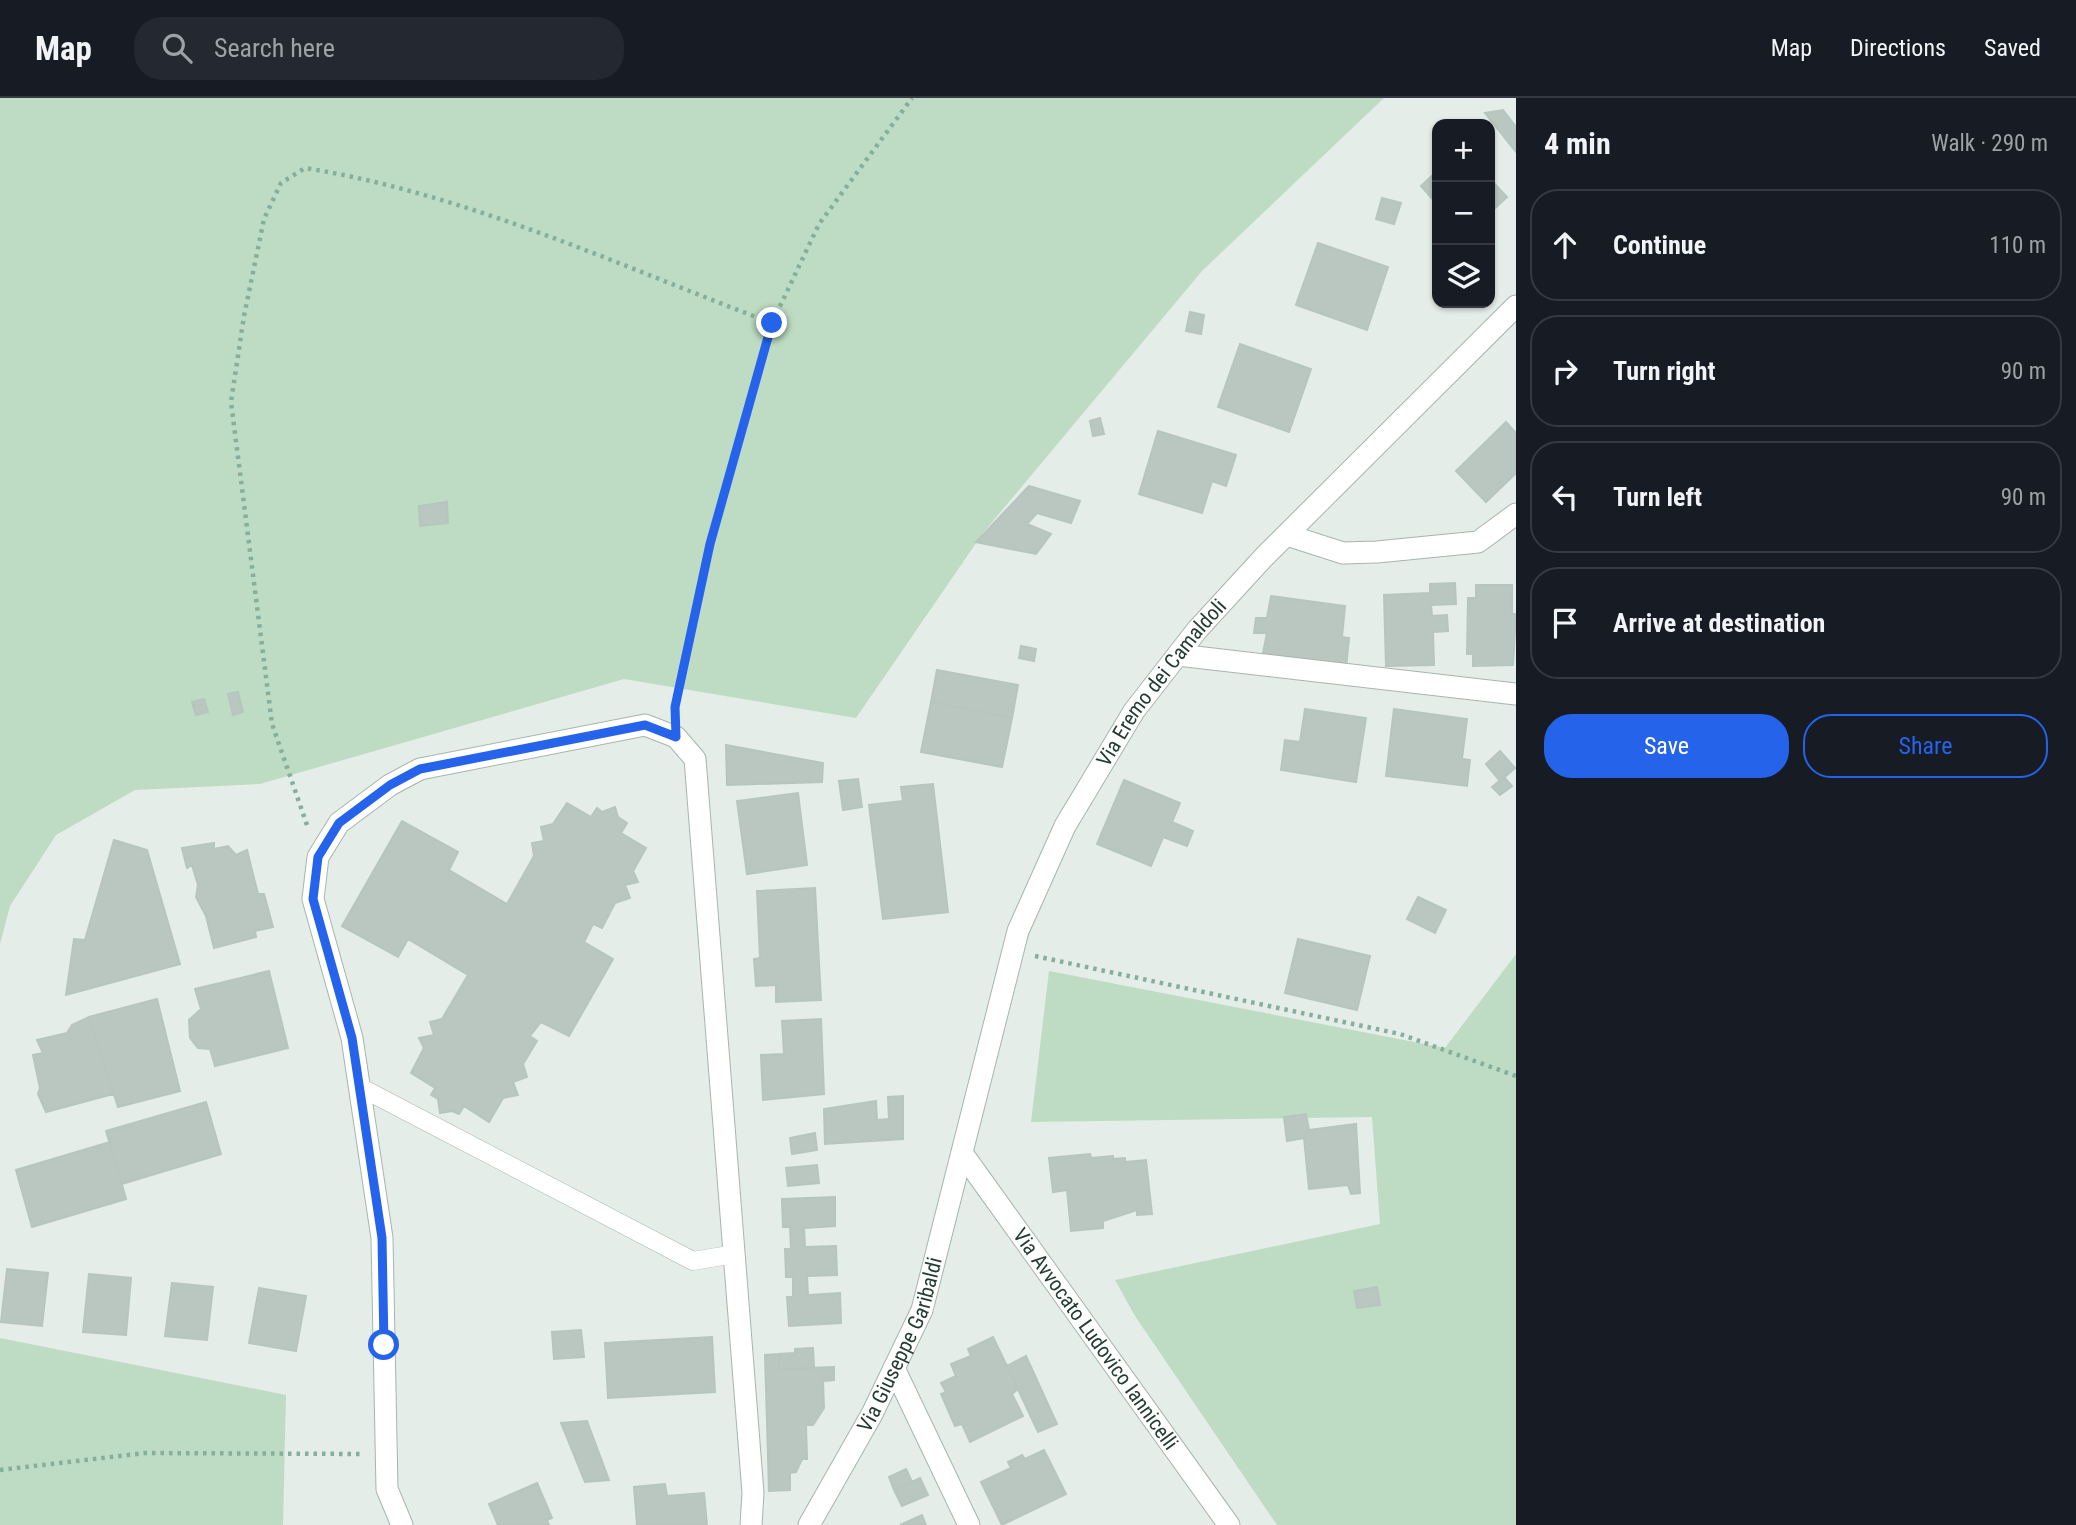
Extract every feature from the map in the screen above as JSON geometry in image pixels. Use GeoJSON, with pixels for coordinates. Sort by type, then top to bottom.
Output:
{"type":"FeatureCollection","features":[{"type":"Feature","properties":{"kind":"street","name":"Via Eremo dei Camaldoli"},"geometry":{"type":"LineString","coordinates":[[962,1153],[1018,931],[1065,826],[1134,710],[1178,655],[1287,535],[1516,306]]}},
{"type":"Feature","properties":{"kind":"street"},"geometry":{"type":"LineString","coordinates":[[1287,535],[1343,553],[1377,552],[1478,542],[1516,514]]}},
{"type":"Feature","properties":{"kind":"street"},"geometry":{"type":"LineString","coordinates":[[1178,655],[1516,694]]}},
{"type":"Feature","properties":{"kind":"street"},"geometry":{"type":"LineString","coordinates":[[402,1525],[387,1489],[382,1238],[352,1038],[313,899],[318,857],[339,823],[390,785],[420,769],[645,725],[676,737],[695,759],[753,1493],[751,1525]]}},
{"type":"Feature","properties":{"kind":"street","name":"Via Giuseppe Garibaldi"},"geometry":{"type":"LineString","coordinates":[[808,1525],[894,1368],[922,1310],[962,1153]]}},
{"type":"Feature","properties":{"kind":"street","name":"Via Avvocato Ludovico Iannicelli"},"geometry":{"type":"LineString","coordinates":[[962,1153],[1228,1525]]}},
{"type":"Feature","properties":{"kind":"street"},"geometry":{"type":"LineString","coordinates":[[894,1368],[969,1525]]}},
{"type":"Feature","properties":{"kind":"lane"},"geometry":{"type":"LineString","coordinates":[[358,1086],[693,1261],[735,1254]]}},
{"type":"Feature","properties":{"kind":"path"},"geometry":{"type":"LineString","coordinates":[[676,737],[675,707],[710,544],[772,323],[819,224],[912,98]]}},
{"type":"Feature","properties":{"kind":"path"},"geometry":{"type":"LineString","coordinates":[[318,857],[272,724],[231,402],[244,316],[264,219],[281,183],[305,168],[342,174],[417,194],[541,234],[772,323]]}},
{"type":"Feature","properties":{"kind":"path"},"geometry":{"type":"LineString","coordinates":[[1013,952],[1400,1034],[1516,1076]]}},
{"type":"Feature","properties":{"kind":"path"},"geometry":{"type":"LineString","coordinates":[[0,1470],[145,1453],[387,1454]]}},
{"type":"Feature","properties":{"kind":"green space"},"geometry":{"type":"Polygon","coordinates":[[[0,98],[1384,98],[1202,271],[983,533],[856,718],[624,679],[260,784],[135,790],[56,835],[10,906],[0,944],[0,98]]]}},
{"type":"Feature","properties":{"kind":"green space"},"geometry":{"type":"Polygon","coordinates":[[[1516,954],[1516,1525],[1277,1525],[1135,1316],[1115,1280],[1380,1224],[1372,1117],[1031,1122],[1049,971],[1445,1048],[1516,954]]]}},
{"type":"Feature","properties":{"kind":"green space"},"geometry":{"type":"Polygon","coordinates":[[[0,1338],[286,1395],[283,1525],[0,1525],[0,1338]]]}},
{"type":"Feature","properties":{"kind":"building"},"geometry":{"type":"Polygon","coordinates":[[[1503,110],[1516,127],[1516,152],[1495,126],[1495,119],[1490,119],[1485,113],[1503,110]]]}},
{"type":"Feature","properties":{"kind":"building"},"geometry":{"type":"Polygon","coordinates":[[[1432,176],[1432,198],[1421,186],[1432,176]]]}},
{"type":"Feature","properties":{"kind":"building"},"geometry":{"type":"Polygon","coordinates":[[[1495,184],[1507,197],[1495,208],[1495,184]]]}},
{"type":"Feature","properties":{"kind":"building"},"geometry":{"type":"Polygon","coordinates":[[[1382,198],[1401,203],[1394,224],[1376,219],[1382,198]]]}},
{"type":"Feature","properties":{"kind":"building"},"geometry":{"type":"Polygon","coordinates":[[[1318,243],[1388,267],[1367,330],[1296,305],[1318,243]]]}},
{"type":"Feature","properties":{"kind":"building"},"geometry":{"type":"Polygon","coordinates":[[[1190,312],[1204,315],[1201,334],[1186,331],[1190,312]]]}},
{"type":"Feature","properties":{"kind":"building"},"geometry":{"type":"Polygon","coordinates":[[[1240,344],[1311,369],[1289,432],[1218,407],[1240,344]]]}},
{"type":"Feature","properties":{"kind":"building"},"geometry":{"type":"Polygon","coordinates":[[[1100,418],[1104,434],[1093,436],[1090,421],[1100,418]]]}},
{"type":"Feature","properties":{"kind":"building"},"geometry":{"type":"Polygon","coordinates":[[[1506,422],[1516,433],[1516,473],[1486,502],[1456,471],[1506,422]]]}},
{"type":"Feature","properties":{"kind":"building"},"geometry":{"type":"Polygon","coordinates":[[[1158,431],[1236,455],[1226,486],[1212,481],[1202,513],[1139,494],[1158,431]]]}},
{"type":"Feature","properties":{"kind":"building"},"geometry":{"type":"Polygon","coordinates":[[[1029,486],[1080,501],[1071,523],[1037,513],[1027,524],[1051,534],[1036,554],[976,542],[1029,486]]]}},
{"type":"Feature","properties":{"kind":"building"},"geometry":{"type":"Polygon","coordinates":[[[447,502],[448,523],[420,526],[419,506],[447,502]]]}},
{"type":"Feature","properties":{"kind":"building"},"geometry":{"type":"Polygon","coordinates":[[[1455,583],[1456,604],[1431,605],[1432,616],[1447,615],[1448,631],[1433,632],[1434,665],[1386,666],[1384,595],[1430,593],[1430,584],[1455,583]]]}},
{"type":"Feature","properties":{"kind":"building"},"geometry":{"type":"Polygon","coordinates":[[[1476,585],[1512,585],[1512,614],[1516,614],[1513,665],[1473,666],[1473,654],[1467,654],[1468,598],[1476,598],[1476,585]]]}},
{"type":"Feature","properties":{"kind":"building"},"geometry":{"type":"Polygon","coordinates":[[[1271,596],[1345,606],[1342,637],[1349,638],[1346,668],[1262,658],[1267,633],[1254,633],[1256,618],[1267,618],[1271,596]]]}},
{"type":"Feature","properties":{"kind":"building"},"geometry":{"type":"Polygon","coordinates":[[[1021,646],[1036,649],[1034,661],[1019,658],[1021,646]]]}},
{"type":"Feature","properties":{"kind":"building"},"geometry":{"type":"Polygon","coordinates":[[[937,670],[1018,685],[1012,718],[931,702],[937,670]]]}},
{"type":"Feature","properties":{"kind":"building"},"geometry":{"type":"Polygon","coordinates":[[[238,692],[243,712],[233,715],[228,694],[238,692]]]}},
{"type":"Feature","properties":{"kind":"building"},"geometry":{"type":"Polygon","coordinates":[[[204,699],[208,712],[196,715],[192,702],[204,699]]]}},
{"type":"Feature","properties":{"kind":"building"},"geometry":{"type":"Polygon","coordinates":[[[931,702],[1012,718],[1002,767],[921,752],[931,702]]]}},
{"type":"Feature","properties":{"kind":"building"},"geometry":{"type":"Polygon","coordinates":[[[1305,709],[1366,718],[1356,782],[1281,770],[1285,740],[1300,742],[1305,709]]]}},
{"type":"Feature","properties":{"kind":"building"},"geometry":{"type":"Polygon","coordinates":[[[1394,709],[1467,719],[1462,759],[1470,760],[1467,786],[1386,776],[1394,709]]]}},
{"type":"Feature","properties":{"kind":"building"},"geometry":{"type":"Polygon","coordinates":[[[726,745],[823,763],[822,782],[727,785],[726,745]]]}},
{"type":"Feature","properties":{"kind":"building"},"geometry":{"type":"Polygon","coordinates":[[[1500,751],[1515,768],[1500,781],[1486,764],[1500,751]]]}},
{"type":"Feature","properties":{"kind":"building"},"geometry":{"type":"Polygon","coordinates":[[[1504,777],[1512,786],[1500,795],[1492,787],[1504,777]]]}},
{"type":"Feature","properties":{"kind":"building"},"geometry":{"type":"Polygon","coordinates":[[[858,779],[862,807],[843,810],[839,781],[858,779]]]}},
{"type":"Feature","properties":{"kind":"building"},"geometry":{"type":"Polygon","coordinates":[[[1124,780],[1180,803],[1172,822],[1193,831],[1187,846],[1163,837],[1151,866],[1097,844],[1124,780]]]}},
{"type":"Feature","properties":{"kind":"building"},"geometry":{"type":"Polygon","coordinates":[[[933,784],[948,912],[883,919],[869,805],[903,801],[901,787],[933,784]]]}},
{"type":"Feature","properties":{"kind":"building"},"geometry":{"type":"Polygon","coordinates":[[[798,793],[807,865],[747,874],[737,801],[798,793]]]}},
{"type":"Feature","properties":{"kind":"building"},"geometry":{"type":"Polygon","coordinates":[[[567,803],[591,817],[597,808],[602,812],[615,807],[618,817],[627,823],[621,833],[646,848],[633,871],[638,882],[625,885],[630,898],[615,903],[602,928],[593,924],[584,942],[613,959],[569,1036],[541,1022],[530,1036],[537,1041],[523,1064],[527,1077],[513,1082],[518,1095],[503,1098],[489,1122],[464,1106],[459,1114],[452,1111],[440,1113],[438,1099],[431,1095],[435,1088],[411,1073],[424,1048],[419,1038],[434,1035],[430,1022],[442,1019],[468,975],[408,939],[398,957],[342,926],[402,821],[458,852],[449,870],[507,904],[534,856],[532,843],[544,841],[541,827],[553,824],[567,803]]]}},
{"type":"Feature","properties":{"kind":"building"},"geometry":{"type":"Polygon","coordinates":[[[114,840],[147,850],[180,964],[66,995],[74,939],[85,940],[114,840]]]}},
{"type":"Feature","properties":{"kind":"building"},"geometry":{"type":"Polygon","coordinates":[[[214,843],[214,849],[228,846],[236,855],[247,850],[258,894],[264,894],[273,927],[255,931],[256,937],[214,948],[206,916],[196,897],[198,885],[192,865],[187,868],[182,848],[214,843]]]}},
{"type":"Feature","properties":{"kind":"building"},"geometry":{"type":"Polygon","coordinates":[[[815,888],[821,1000],[776,1002],[776,985],[756,986],[754,959],[760,958],[757,891],[815,888]]]}},
{"type":"Feature","properties":{"kind":"building"},"geometry":{"type":"Polygon","coordinates":[[[1418,897],[1446,910],[1435,933],[1407,919],[1418,897]]]}},
{"type":"Feature","properties":{"kind":"building"},"geometry":{"type":"Polygon","coordinates":[[[1298,939],[1370,956],[1357,1010],[1285,993],[1298,939]]]}},
{"type":"Feature","properties":{"kind":"building"},"geometry":{"type":"Polygon","coordinates":[[[269,971],[288,1048],[215,1066],[210,1049],[198,1048],[190,1038],[189,1020],[201,1009],[195,989],[269,971]]]}},
{"type":"Feature","properties":{"kind":"building"},"geometry":{"type":"Polygon","coordinates":[[[157,999],[180,1091],[118,1107],[89,1017],[157,999]]]}},
{"type":"Feature","properties":{"kind":"building"},"geometry":{"type":"Polygon","coordinates":[[[89,1017],[113,1094],[46,1112],[38,1094],[40,1088],[33,1055],[43,1053],[37,1040],[67,1033],[72,1025],[89,1017]]]}},
{"type":"Feature","properties":{"kind":"building"},"geometry":{"type":"Polygon","coordinates":[[[821,1019],[824,1094],[763,1100],[761,1055],[784,1054],[782,1021],[821,1019]]]}},
{"type":"Feature","properties":{"kind":"building"},"geometry":{"type":"Polygon","coordinates":[[[903,1096],[903,1139],[825,1144],[824,1109],[876,1101],[877,1120],[889,1119],[888,1097],[903,1096]]]}},
{"type":"Feature","properties":{"kind":"building"},"geometry":{"type":"Polygon","coordinates":[[[206,1102],[221,1154],[122,1184],[106,1131],[206,1102]]]}},
{"type":"Feature","properties":{"kind":"building"},"geometry":{"type":"Polygon","coordinates":[[[1306,1114],[1309,1130],[1356,1124],[1360,1193],[1351,1194],[1348,1185],[1309,1189],[1304,1138],[1287,1141],[1284,1117],[1306,1114]]]}},
{"type":"Feature","properties":{"kind":"building"},"geometry":{"type":"Polygon","coordinates":[[[815,1133],[817,1150],[792,1154],[790,1138],[815,1133]]]}},
{"type":"Feature","properties":{"kind":"building"},"geometry":{"type":"Polygon","coordinates":[[[110,1142],[126,1199],[32,1227],[16,1170],[110,1142]]]}},
{"type":"Feature","properties":{"kind":"building"},"geometry":{"type":"Polygon","coordinates":[[[1090,1154],[1091,1158],[1125,1158],[1125,1162],[1146,1160],[1152,1214],[1137,1215],[1137,1210],[1103,1221],[1103,1228],[1071,1231],[1067,1190],[1053,1192],[1049,1158],[1090,1154]]]}},
{"type":"Feature","properties":{"kind":"building"},"geometry":{"type":"Polygon","coordinates":[[[817,1165],[819,1183],[788,1186],[786,1168],[817,1165]]]}},
{"type":"Feature","properties":{"kind":"building"},"geometry":{"type":"Polygon","coordinates":[[[835,1197],[835,1226],[804,1228],[805,1247],[836,1246],[837,1275],[807,1276],[808,1295],[840,1293],[841,1323],[789,1326],[787,1297],[793,1297],[793,1277],[786,1277],[785,1249],[791,1249],[790,1227],[783,1227],[782,1199],[835,1197]]]}},
{"type":"Feature","properties":{"kind":"building"},"geometry":{"type":"Polygon","coordinates":[[[7,1269],[48,1273],[42,1326],[1,1322],[7,1269]]]}},
{"type":"Feature","properties":{"kind":"building"},"geometry":{"type":"Polygon","coordinates":[[[89,1274],[131,1278],[126,1335],[83,1332],[89,1274]]]}},
{"type":"Feature","properties":{"kind":"building"},"geometry":{"type":"Polygon","coordinates":[[[172,1283],[213,1287],[207,1340],[165,1336],[172,1283]]]}},
{"type":"Feature","properties":{"kind":"building"},"geometry":{"type":"Polygon","coordinates":[[[1377,1287],[1380,1305],[1357,1308],[1354,1291],[1377,1287]]]}},
{"type":"Feature","properties":{"kind":"building"},"geometry":{"type":"Polygon","coordinates":[[[259,1288],[306,1296],[296,1351],[249,1343],[259,1288]]]}},
{"type":"Feature","properties":{"kind":"building"},"geometry":{"type":"Polygon","coordinates":[[[581,1330],[584,1357],[554,1359],[552,1332],[581,1330]]]}},
{"type":"Feature","properties":{"kind":"building"},"geometry":{"type":"Polygon","coordinates":[[[712,1337],[715,1392],[608,1398],[605,1343],[712,1337]]]}},
{"type":"Feature","properties":{"kind":"building"},"geometry":{"type":"Polygon","coordinates":[[[993,1337],[1018,1389],[1012,1394],[1023,1416],[970,1442],[962,1424],[955,1426],[941,1394],[946,1392],[941,1383],[956,1376],[951,1364],[971,1356],[968,1349],[993,1337]]]}},
{"type":"Feature","properties":{"kind":"building"},"geometry":{"type":"Polygon","coordinates":[[[813,1348],[814,1368],[779,1369],[779,1354],[795,1353],[795,1349],[813,1348]]]}},
{"type":"Feature","properties":{"kind":"building"},"geometry":{"type":"Polygon","coordinates":[[[779,1354],[779,1369],[834,1367],[834,1380],[823,1381],[824,1408],[813,1425],[806,1425],[807,1459],[802,1459],[796,1472],[790,1473],[790,1490],[769,1491],[765,1355],[779,1354]]]}},
{"type":"Feature","properties":{"kind":"building"},"geometry":{"type":"Polygon","coordinates":[[[1026,1356],[1057,1424],[1038,1432],[1007,1366],[1026,1356]]]}},
{"type":"Feature","properties":{"kind":"building"},"geometry":{"type":"Polygon","coordinates":[[[587,1421],[609,1480],[585,1482],[561,1423],[587,1421]]]}},
{"type":"Feature","properties":{"kind":"building"},"geometry":{"type":"Polygon","coordinates":[[[1044,1450],[1066,1494],[1002,1525],[981,1482],[1011,1468],[1008,1462],[1022,1455],[1025,1459],[1044,1450]]]}},
{"type":"Feature","properties":{"kind":"building"},"geometry":{"type":"Polygon","coordinates":[[[906,1469],[912,1482],[894,1490],[889,1477],[906,1469]]]}},
{"type":"Feature","properties":{"kind":"building"},"geometry":{"type":"Polygon","coordinates":[[[920,1478],[928,1495],[902,1506],[894,1490],[920,1478]]]}},
{"type":"Feature","properties":{"kind":"building"},"geometry":{"type":"Polygon","coordinates":[[[537,1483],[552,1518],[547,1520],[549,1525],[498,1525],[489,1504],[537,1483]]]}},
{"type":"Feature","properties":{"kind":"building"},"geometry":{"type":"Polygon","coordinates":[[[665,1484],[667,1496],[704,1493],[707,1525],[637,1525],[634,1487],[665,1484]]]}},
{"type":"Feature","properties":{"kind":"building"},"geometry":{"type":"Polygon","coordinates":[[[922,1515],[926,1525],[900,1525],[922,1515]]]}},
{"type":"Feature","properties":{"kind":"route"},"geometry":{"type":"LineString","coordinates":[[384,1345],[382,1238],[352,1038],[313,899],[318,857],[339,823],[390,785],[420,769],[645,725],[676,737],[675,707],[710,544],[772,323]]}}]}
